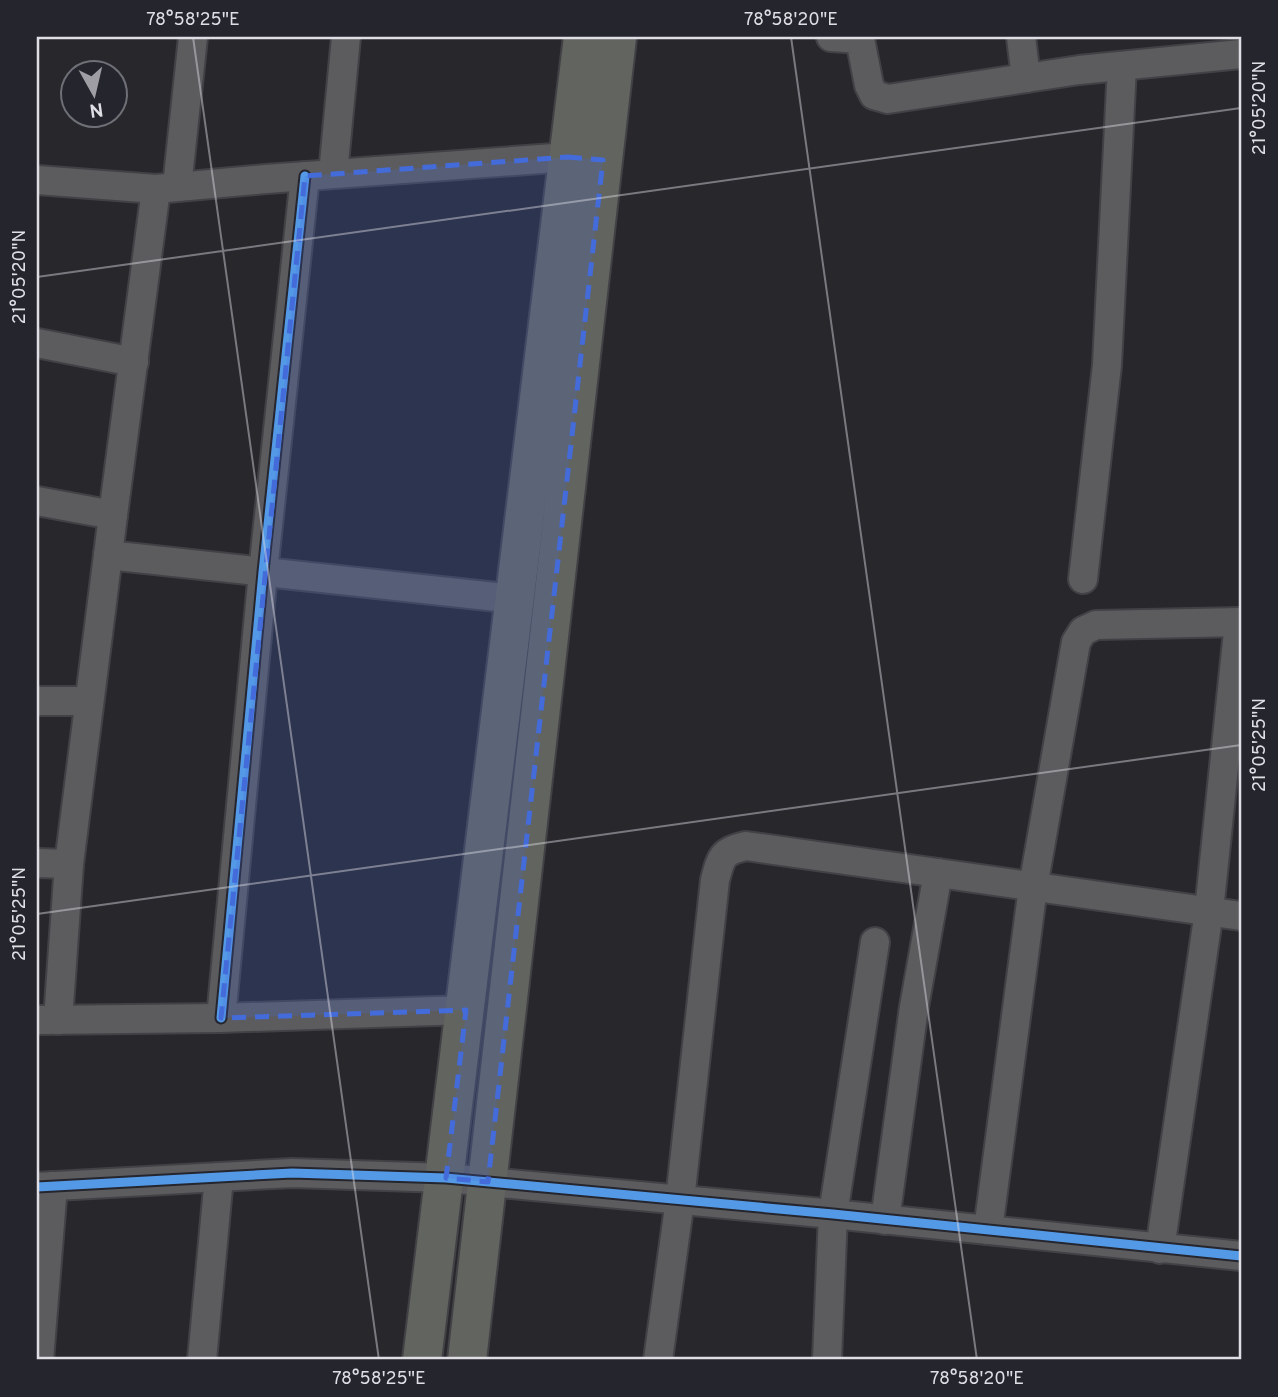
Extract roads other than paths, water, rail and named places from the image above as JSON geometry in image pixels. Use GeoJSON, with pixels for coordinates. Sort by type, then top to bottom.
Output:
{"type":"FeatureCollection","features":[{"type":"Feature","properties":{"kind":"highway"},"geometry":{"type":"LineString","coordinates":[[467,1360],[488,1182],[586,158],[583,37]]}},
{"type":"Feature","properties":{"kind":"highway"},"geometry":{"type":"LineString","coordinates":[[422,1360],[515,599],[586,158],[617,37]]}},
{"type":"Feature","properties":{"kind":"street"},"geometry":{"type":"LineString","coordinates":[[192,37],[134,362],[48,1020],[221,1018],[466,1010]]}},
{"type":"Feature","properties":{"kind":"street"},"geometry":{"type":"LineString","coordinates":[[333,174],[346,37]]}},
{"type":"Feature","properties":{"kind":"street"},"geometry":{"type":"LineString","coordinates":[[831,37],[860,38],[869,85],[874,95],[881,98],[1122,66],[1196,48],[1241,54]]}},
{"type":"Feature","properties":{"kind":"street"},"geometry":{"type":"LineString","coordinates":[[1021,37],[1026,78]]}},
{"type":"Feature","properties":{"kind":"street"},"geometry":{"type":"LineString","coordinates":[[1083,579],[1107,365],[1122,66]]}},
{"type":"Feature","properties":{"kind":"street"},"geometry":{"type":"LineString","coordinates":[[37,180],[167,188],[305,176],[586,158]]}},
{"type":"Feature","properties":{"kind":"street"},"geometry":{"type":"LineString","coordinates":[[221,1018],[263,572],[305,176]]}},
{"type":"Feature","properties":{"kind":"street"},"geometry":{"type":"LineString","coordinates":[[37,343],[134,362]]}},
{"type":"Feature","properties":{"kind":"street"},"geometry":{"type":"LineString","coordinates":[[37,500],[113,515]]}},
{"type":"Feature","properties":{"kind":"street"},"geometry":{"type":"LineString","coordinates":[[108,555],[515,599]]}},
{"type":"Feature","properties":{"kind":"street"},"geometry":{"type":"LineString","coordinates":[[988,1230],[1033,887],[1076,642],[1083,631],[1096,625],[1240,622],[1209,911],[1160,1249]]}},
{"type":"Feature","properties":{"kind":"street"},"geometry":{"type":"LineString","coordinates":[[37,701],[88,701]]}},
{"type":"Feature","properties":{"kind":"street"},"geometry":{"type":"LineString","coordinates":[[658,1360],[680,1200],[715,880],[720,860],[729,849],[746,846],[1241,916]]}},
{"type":"Feature","properties":{"kind":"street"},"geometry":{"type":"LineString","coordinates":[[37,863],[69,864]]}},
{"type":"Feature","properties":{"kind":"street"},"geometry":{"type":"LineString","coordinates":[[885,1220],[914,1007],[939,873]]}},
{"type":"Feature","properties":{"kind":"street"},"geometry":{"type":"LineString","coordinates":[[827,1360],[834,1214],[874,942]]}},
{"type":"Feature","properties":{"kind":"street"},"geometry":{"type":"LineString","coordinates":[[39,1360],[45,1187],[292,1173],[446,1178],[1241,1256]]}},
{"type":"Feature","properties":{"kind":"street"},"geometry":{"type":"LineString","coordinates":[[202,1360],[219,1177]]}}]}
